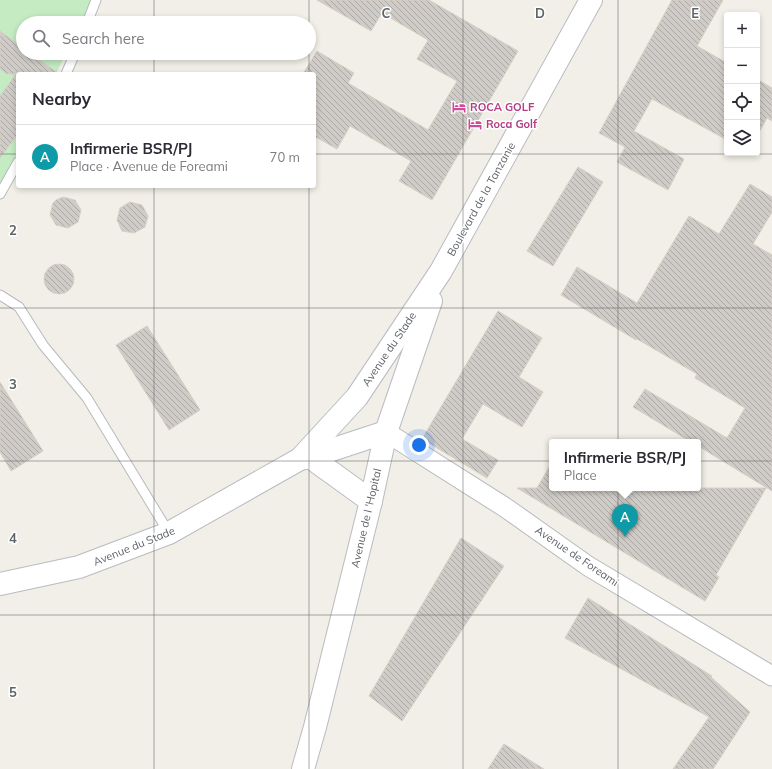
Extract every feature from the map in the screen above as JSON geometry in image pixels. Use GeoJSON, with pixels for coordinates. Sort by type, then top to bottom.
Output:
{"type":"FeatureCollection","features":[{"type":"Feature","properties":{"kind":"street","name":"Boulevard de la Tanzanie"},"geometry":{"type":"LineString","coordinates":[[441,271],[591,0]]}},
{"type":"Feature","properties":{"kind":"street","name":"Avenue de l 'Hopital"},"geometry":{"type":"LineString","coordinates":[[303,769],[317,720],[371,501],[386,432],[441,271]]}},
{"type":"Feature","properties":{"kind":"street","name":"Avenue du Stade"},"geometry":{"type":"LineString","coordinates":[[305,458],[357,397],[441,271]]}},
{"type":"Feature","properties":{"kind":"street","name":"Avenue du Stade"},"geometry":{"type":"LineString","coordinates":[[0,584],[79,567],[169,533],[305,458],[386,432]]}},
{"type":"Feature","properties":{"kind":"street","name":"Avenue de Foreami"},"geometry":{"type":"LineString","coordinates":[[386,432],[506,508],[588,566],[772,676]]}},
{"type":"Feature","properties":{"kind":"street"},"geometry":{"type":"LineString","coordinates":[[305,458],[371,501]]}},
{"type":"Feature","properties":{"kind":"lane"},"geometry":{"type":"LineString","coordinates":[[90,16],[96,0]]}},
{"type":"Feature","properties":{"kind":"lane"},"geometry":{"type":"LineString","coordinates":[[67,72],[72,60]]}},
{"type":"Feature","properties":{"kind":"lane"},"geometry":{"type":"LineString","coordinates":[[0,194],[16,166]]}},
{"type":"Feature","properties":{"kind":"lane"},"geometry":{"type":"LineString","coordinates":[[0,295],[19,307],[43,346],[87,398],[169,533]]}},
{"type":"Feature","properties":{"kind":"green space"},"geometry":{"type":"Polygon","coordinates":[[[0,0],[92,0],[84,16],[16,16],[16,60],[63,60],[57,72],[16,72],[16,157],[0,190],[0,0]]]}},
{"type":"Feature","properties":{"kind":"building"},"geometry":{"type":"Polygon","coordinates":[[[317,0],[429,0],[518,51],[432,200],[399,181],[411,161],[350,126],[337,149],[316,137],[316,72],[304,72],[312,60],[316,60],[317,51],[354,73],[348,83],[428,130],[457,81],[417,59],[428,40],[382,13],[371,31],[317,0]]]}},
{"type":"Feature","properties":{"kind":"building"},"geometry":{"type":"Polygon","coordinates":[[[672,0],[723,0],[697,46],[724,61],[724,138],[652,99],[634,131],[684,159],[668,190],[617,162],[625,147],[599,133],[672,0]]]}},
{"type":"Feature","properties":{"kind":"building"},"geometry":{"type":"Polygon","coordinates":[[[0,31],[16,43],[16,60],[40,60],[56,72],[16,72],[16,74],[7,74],[0,69],[0,31]]]}},
{"type":"Feature","properties":{"kind":"building"},"geometry":{"type":"Polygon","coordinates":[[[16,74],[16,137],[0,158],[0,96],[16,74]]]}},
{"type":"Feature","properties":{"kind":"building"},"geometry":{"type":"Polygon","coordinates":[[[760,81],[772,88],[772,121],[767,118],[760,131],[760,81]]]}},
{"type":"Feature","properties":{"kind":"building"},"geometry":{"type":"Polygon","coordinates":[[[578,167],[603,182],[553,266],[527,251],[578,167]]]}},
{"type":"Feature","properties":{"kind":"building"},"geometry":{"type":"Polygon","coordinates":[[[750,184],[772,197],[772,212],[753,244],[772,255],[772,491],[701,448],[701,439],[686,439],[633,407],[645,389],[727,438],[745,408],[695,378],[697,374],[637,339],[636,340],[561,295],[577,267],[637,303],[689,216],[719,234],[750,184]]]}},
{"type":"Feature","properties":{"kind":"building"},"geometry":{"type":"Polygon","coordinates":[[[63,197],[75,200],[81,210],[78,222],[68,228],[56,225],[50,215],[53,203],[63,197]]]}},
{"type":"Feature","properties":{"kind":"building"},"geometry":{"type":"Polygon","coordinates":[[[130,202],[142,205],[148,216],[145,227],[134,233],[122,231],[117,220],[120,208],[130,202]]]}},
{"type":"Feature","properties":{"kind":"building"},"geometry":{"type":"Polygon","coordinates":[[[59,264],[70,268],[74,279],[70,290],[59,294],[48,290],[44,279],[48,268],[59,264]]]}},
{"type":"Feature","properties":{"kind":"building"},"geometry":{"type":"Polygon","coordinates":[[[498,311],[542,338],[519,377],[543,392],[522,427],[483,404],[462,439],[498,460],[487,478],[422,439],[498,311]]]}},
{"type":"Feature","properties":{"kind":"building"},"geometry":{"type":"Polygon","coordinates":[[[147,326],[200,410],[169,430],[116,345],[147,326]]]}},
{"type":"Feature","properties":{"kind":"building"},"geometry":{"type":"Polygon","coordinates":[[[0,382],[43,451],[11,471],[0,452],[0,382]]]}},
{"type":"Feature","properties":{"kind":"building"},"geometry":{"type":"Polygon","coordinates":[[[549,467],[549,491],[701,491],[701,488],[766,488],[716,575],[719,577],[705,601],[517,488],[537,488],[549,467]]]}},
{"type":"Feature","properties":{"kind":"building"},"geometry":{"type":"Polygon","coordinates":[[[461,538],[504,566],[402,721],[369,696],[461,538]]]}},
{"type":"Feature","properties":{"kind":"building"},"geometry":{"type":"Polygon","coordinates":[[[588,598],[712,676],[711,677],[750,712],[713,769],[673,769],[709,717],[565,638],[588,598]]]}},
{"type":"Feature","properties":{"kind":"building"},"geometry":{"type":"Polygon","coordinates":[[[504,744],[544,769],[488,769],[504,744]]]}},
{"type":"Feature","properties":{"kind":"place","name":"ROCA GOLF"},"geometry":{"type":"Point","coordinates":[459,107]}},
{"type":"Feature","properties":{"kind":"place","name":"Roca Golf"},"geometry":{"type":"Point","coordinates":[475,124]}},
{"type":"Feature","properties":{"kind":"place","name":"Infirmerie BSR/PJ"},"geometry":{"type":"Point","coordinates":[625,537]}}]}
